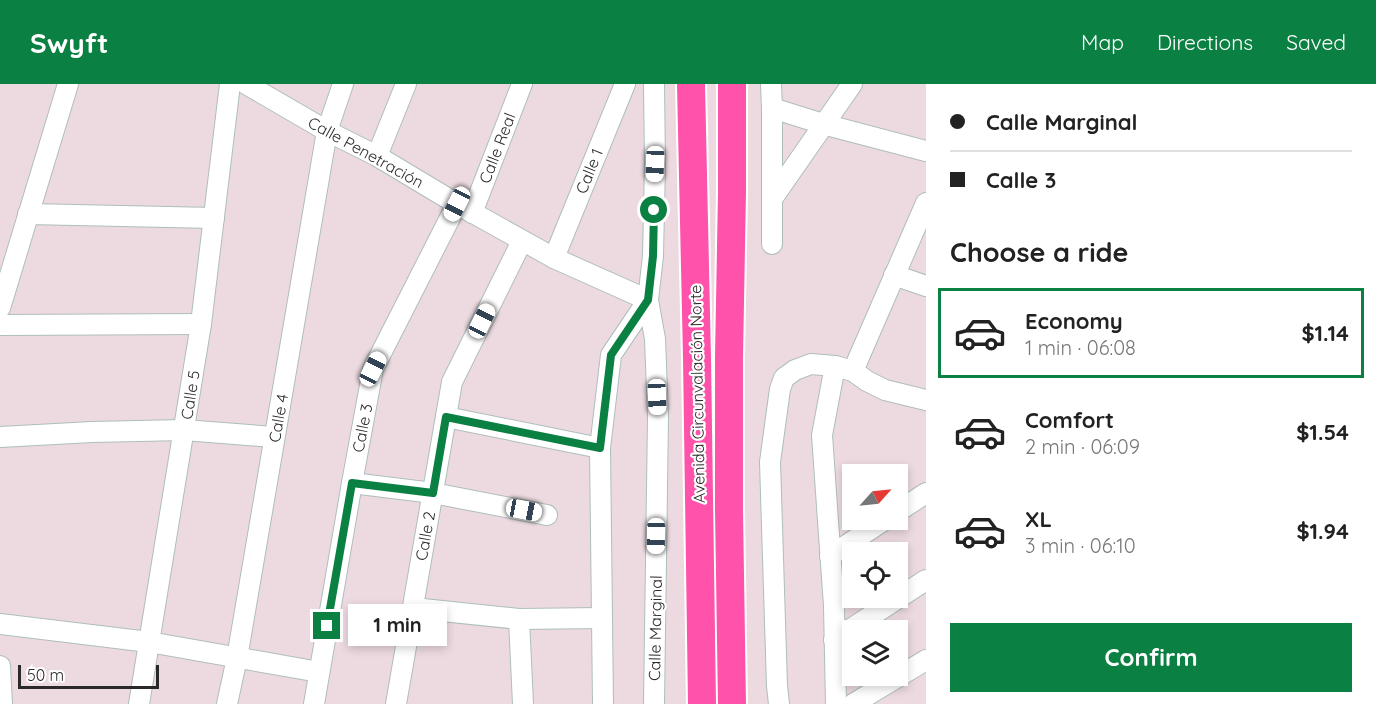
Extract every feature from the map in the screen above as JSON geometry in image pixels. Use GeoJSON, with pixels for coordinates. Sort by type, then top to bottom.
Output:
{"type":"FeatureCollection","features":[{"type":"Feature","properties":{"kind":"highway","name":"Avenida Circunvalación Norte"},"geometry":{"type":"LineString","coordinates":[[691,84],[702,704]]}},
{"type":"Feature","properties":{"kind":"highway","name":"Avenida Circunvalación Norte"},"geometry":{"type":"LineString","coordinates":[[732,84],[729,510],[732,704]]}},
{"type":"Feature","properties":{"kind":"street"},"geometry":{"type":"LineString","coordinates":[[0,308],[68,84]]}},
{"type":"Feature","properties":{"kind":"street","name":"Calle 5"},"geometry":{"type":"LineString","coordinates":[[139,704],[201,324],[231,84]]}},
{"type":"Feature","properties":{"kind":"street","name":"Calle Penetración"},"geometry":{"type":"LineString","coordinates":[[246,84],[327,131],[377,156],[522,241],[554,258],[648,300]]}},
{"type":"Feature","properties":{"kind":"street","name":"Calle 4"},"geometry":{"type":"LineString","coordinates":[[227,704],[237,658],[327,131],[343,84]]}},
{"type":"Feature","properties":{"kind":"street"},"geometry":{"type":"LineString","coordinates":[[377,156],[406,84]]}},
{"type":"Feature","properties":{"kind":"street","name":"Calle Real"},"geometry":{"type":"LineString","coordinates":[[465,208],[522,84]]}},
{"type":"Feature","properties":{"kind":"street","name":"Calle 1"},"geometry":{"type":"LineString","coordinates":[[554,258],[625,84]]}},
{"type":"Feature","properties":{"kind":"street","name":"Calle Marginal"},"geometry":{"type":"LineString","coordinates":[[654,84],[653,256],[648,300],[655,339],[658,416],[654,704]]}},
{"type":"Feature","properties":{"kind":"street"},"geometry":{"type":"LineString","coordinates":[[771,84],[772,244]]}},
{"type":"Feature","properties":{"kind":"street"},"geometry":{"type":"LineString","coordinates":[[772,199],[852,84]]}},
{"type":"Feature","properties":{"kind":"street"},"geometry":{"type":"LineString","coordinates":[[772,108],[926,151]]}},
{"type":"Feature","properties":{"kind":"street"},"geometry":{"type":"LineString","coordinates":[[836,704],[822,435],[844,369],[894,275],[926,203]]}},
{"type":"Feature","properties":{"kind":"street","name":"Calle 3"},"geometry":{"type":"LineString","coordinates":[[314,704],[373,369],[465,208]]}},
{"type":"Feature","properties":{"kind":"street"},"geometry":{"type":"LineString","coordinates":[[28,214],[214,218]]}},
{"type":"Feature","properties":{"kind":"street","name":"Calle 2"},"geometry":{"type":"LineString","coordinates":[[396,704],[452,382],[522,241]]}},
{"type":"Feature","properties":{"kind":"street"},"geometry":{"type":"LineString","coordinates":[[894,275],[926,286]]}},
{"type":"Feature","properties":{"kind":"street"},"geometry":{"type":"LineString","coordinates":[[603,704],[600,448],[611,355],[648,300]]}},
{"type":"Feature","properties":{"kind":"street"},"geometry":{"type":"LineString","coordinates":[[0,325],[201,324]]}},
{"type":"Feature","properties":{"kind":"street"},"geometry":{"type":"LineString","coordinates":[[779,704],[770,462],[783,378],[811,364],[844,369],[885,390],[926,400]]}},
{"type":"Feature","properties":{"kind":"street"},"geometry":{"type":"LineString","coordinates":[[446,417],[600,448]]}},
{"type":"Feature","properties":{"kind":"street"},"geometry":{"type":"LineString","coordinates":[[0,437],[184,430],[274,437]]}},
{"type":"Feature","properties":{"kind":"street"},"geometry":{"type":"LineString","coordinates":[[352,483],[433,493],[547,515]]}},
{"type":"Feature","properties":{"kind":"street"},"geometry":{"type":"LineString","coordinates":[[908,505],[926,493]]}},
{"type":"Feature","properties":{"kind":"street"},"geometry":{"type":"LineString","coordinates":[[830,556],[869,530]]}},
{"type":"Feature","properties":{"kind":"street"},"geometry":{"type":"LineString","coordinates":[[834,640],[926,580]]}},
{"type":"Feature","properties":{"kind":"street"},"geometry":{"type":"LineString","coordinates":[[413,608],[519,619],[602,618]]}},
{"type":"Feature","properties":{"kind":"street"},"geometry":{"type":"LineString","coordinates":[[519,619],[523,704]]}},
{"type":"Feature","properties":{"kind":"street"},"geometry":{"type":"LineString","coordinates":[[0,624],[149,642],[319,672]]}},
{"type":"Feature","properties":{"kind":"street"},"geometry":{"type":"LineString","coordinates":[[853,704],[926,660]]}},
{"type":"Feature","properties":{"kind":"street"},"geometry":{"type":"LineString","coordinates":[[0,666],[2,704]]}},
{"type":"Feature","properties":{"kind":"route"},"geometry":{"type":"LineString","coordinates":[[327,626],[352,483],[433,493],[446,417],[600,448],[611,355],[648,300],[653,256],[654,210]]}}]}
